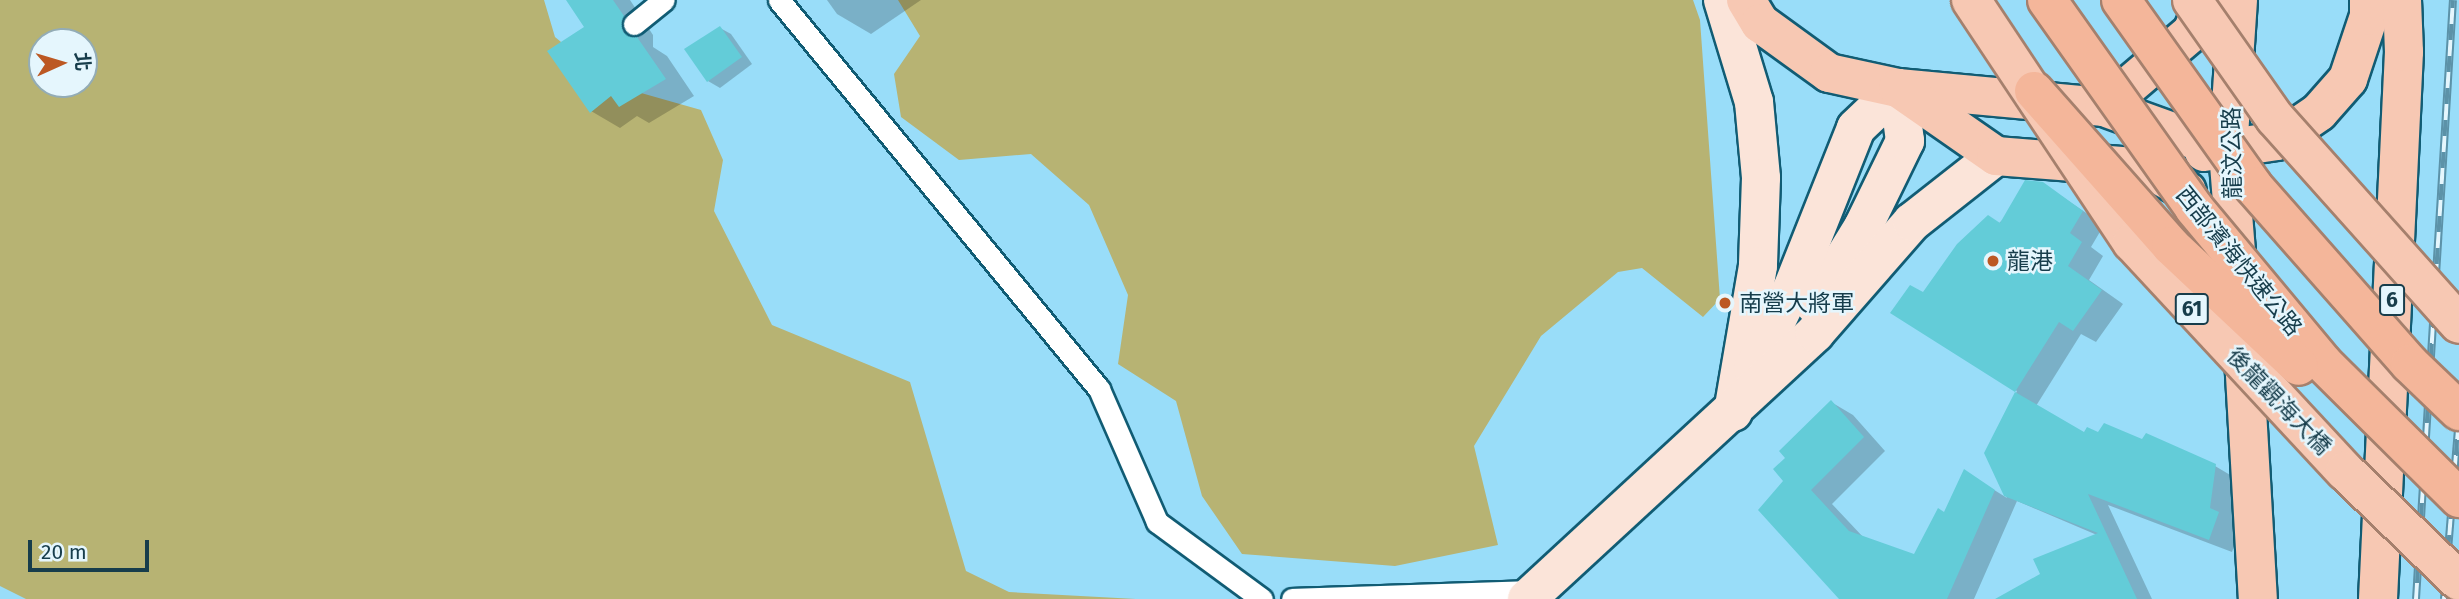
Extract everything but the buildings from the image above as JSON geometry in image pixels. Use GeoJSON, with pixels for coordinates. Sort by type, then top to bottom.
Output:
{"type":"FeatureCollection","features":[{"type":"Feature","properties":{"kind":"highway","name":"西部濱海快速公路"},"geometry":{"type":"LineString","coordinates":[[2047,0],[2194,208],[2323,363],[2459,500]]}},
{"type":"Feature","properties":{"kind":"highway"},"geometry":{"type":"LineString","coordinates":[[2121,0],[2253,186],[2338,286],[2459,411]]}},
{"type":"Feature","properties":{"kind":"highway"},"geometry":{"type":"LineString","coordinates":[[2034,91],[2171,246],[2339,403],[2459,500]]}},
{"type":"Feature","properties":{"kind":"main road"},"geometry":{"type":"LineString","coordinates":[[1723,0],[1754,103],[1761,178],[1758,266],[1733,412]]}},
{"type":"Feature","properties":{"kind":"main road"},"geometry":{"type":"LineString","coordinates":[[1746,0],[1760,23],[1829,73],[1898,88],[2104,107],[2228,152]]}},
{"type":"Feature","properties":{"kind":"main road","name":"後龍觀海大橋"},"geometry":{"type":"LineString","coordinates":[[1971,0],[2132,242],[2345,471],[2459,581]]}},
{"type":"Feature","properties":{"kind":"main road"},"geometry":{"type":"LineString","coordinates":[[2192,0],[2275,118],[2459,324]]}},
{"type":"Feature","properties":{"kind":"main road"},"geometry":{"type":"LineString","coordinates":[[2104,107],[2192,32],[2205,0]]}},
{"type":"Feature","properties":{"kind":"main road","name":"龍汶公路"},"geometry":{"type":"LineString","coordinates":[[2238,0],[2228,152],[2251,446],[2258,599]]}},
{"type":"Feature","properties":{"kind":"main road"},"geometry":{"type":"LineString","coordinates":[[1532,595],[1733,412],[1815,333],[1912,222],[1996,156],[2228,152],[2277,141],[2319,112],[2348,79],[2369,16],[2369,0]]}},
{"type":"Feature","properties":{"kind":"main road","name":"6"},"geometry":{"type":"LineString","coordinates":[[2378,599],[2403,65],[2402,0]]}},
{"type":"Feature","properties":{"kind":"main road"},"geometry":{"type":"LineString","coordinates":[[1733,412],[1792,289],[1856,128],[1898,88]]}},
{"type":"Feature","properties":{"kind":"main road"},"geometry":{"type":"LineString","coordinates":[[1898,88],[1996,156],[2147,168],[2188,191],[2216,244],[2251,446]]}},
{"type":"Feature","properties":{"kind":"main road"},"geometry":{"type":"LineString","coordinates":[[2228,152],[2256,259],[2284,599]]}},
{"type":"Feature","properties":{"kind":"lane"},"geometry":{"type":"LineString","coordinates":[[634,24],[664,0]]}},
{"type":"Feature","properties":{"kind":"lane"},"geometry":{"type":"LineString","coordinates":[[779,0],[1099,389],[1157,522],[1262,599]]}},
{"type":"Feature","properties":{"kind":"lane"},"geometry":{"type":"LineString","coordinates":[[1292,599],[1532,595]]}},
{"type":"Feature","properties":{"kind":"shaded area"},"geometry":{"type":"Polygon","coordinates":[[[0,0],[544,0],[555,37],[613,85],[701,110],[723,160],[714,211],[772,325],[910,382],[966,571],[1009,592],[1136,599],[26,599],[0,586],[0,0]]]}},
{"type":"Feature","properties":{"kind":"shaded area"},"geometry":{"type":"Polygon","coordinates":[[[898,0],[1693,0],[1700,20],[1720,299],[1703,317],[1642,268],[1618,272],[1541,336],[1474,446],[1498,545],[1395,566],[1242,554],[1202,496],[1176,401],[1118,364],[1128,295],[1089,205],[1031,154],[959,160],[901,117],[894,74],[920,36],[898,0]]]}},
{"type":"Feature","properties":{"kind":"railway"},"geometry":{"type":"LineString","coordinates":[[2416,599],[2453,0]]}},
{"type":"Feature","properties":{"kind":"railway"},"geometry":{"type":"LineString","coordinates":[[2444,599],[2459,415]]}},
{"type":"Feature","properties":{"kind":"place","name":"龍港"},"geometry":{"type":"Point","coordinates":[1993,261]}},
{"type":"Feature","properties":{"kind":"place","name":"南營大將軍"},"geometry":{"type":"Point","coordinates":[1725,303]}}]}
